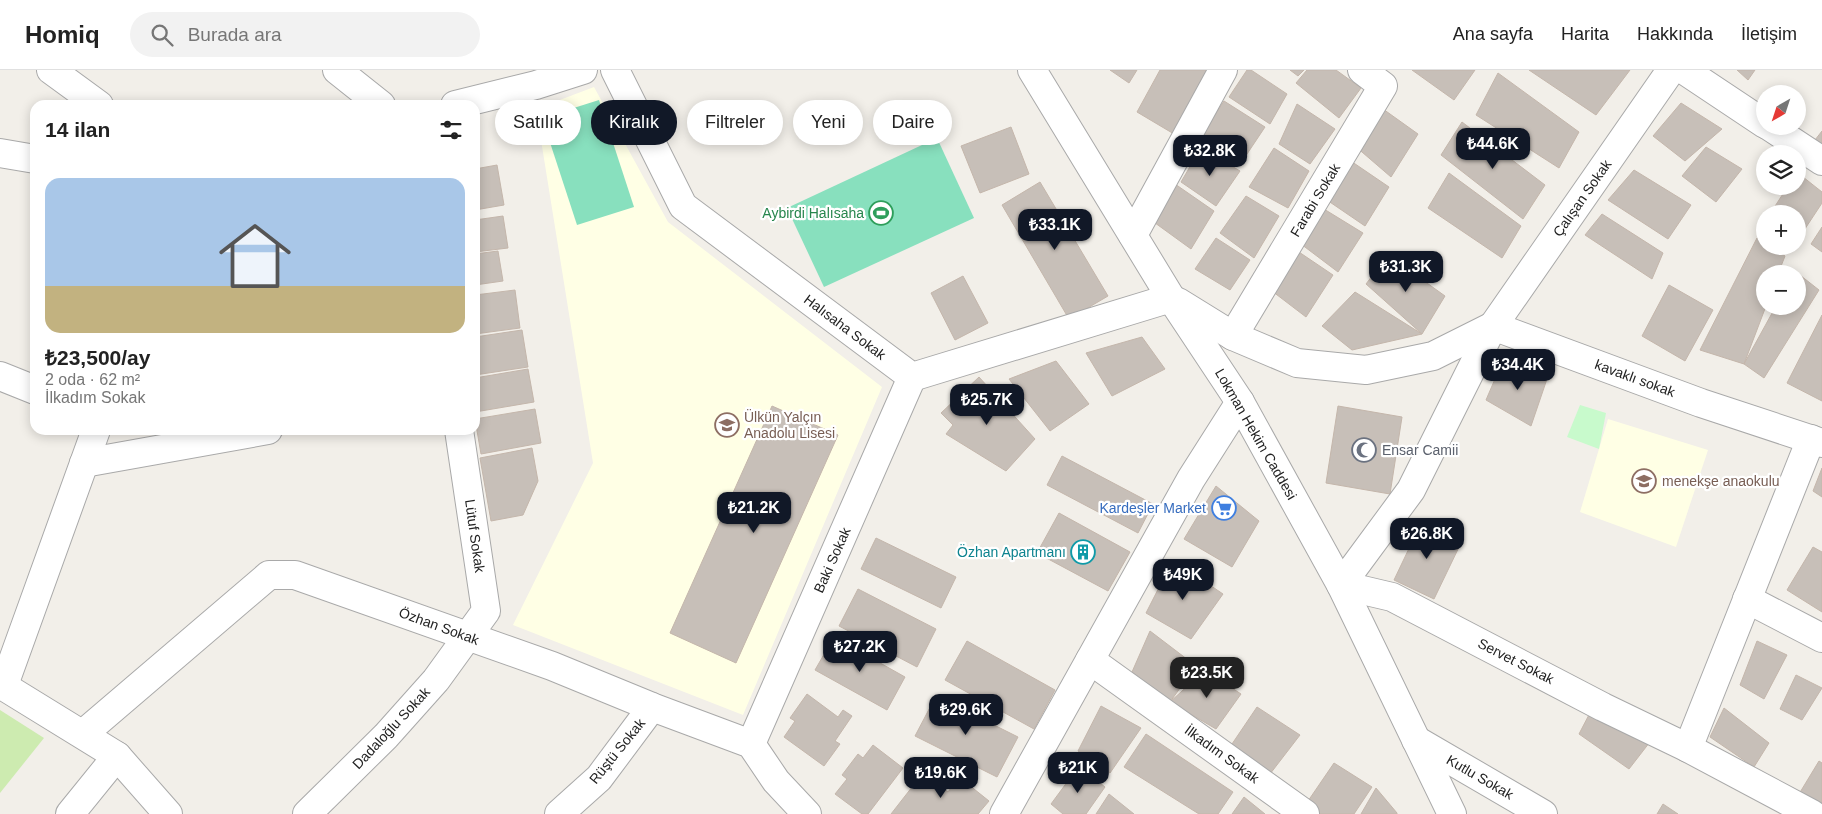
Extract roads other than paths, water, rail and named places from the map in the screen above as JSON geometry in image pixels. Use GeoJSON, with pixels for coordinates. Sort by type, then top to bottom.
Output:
{"type":"FeatureCollection","features":[{"type":"Feature","properties":{"kind":"street"},"geometry":{"type":"LineString","coordinates":[[51,70],[92,100]]}},
{"type":"Feature","properties":{"kind":"street"},"geometry":{"type":"LineString","coordinates":[[337,70],[375,100]]}},
{"type":"Feature","properties":{"kind":"street"},"geometry":{"type":"LineString","coordinates":[[475,100],[536,85],[583,70]]}},
{"type":"Feature","properties":{"kind":"street","name":"Halısaha Sokak"},"geometry":{"type":"LineString","coordinates":[[615,70],[683,206],[912,377]]}},
{"type":"Feature","properties":{"kind":"street"},"geometry":{"type":"LineString","coordinates":[[1133,235],[1223,70]]}},
{"type":"Feature","properties":{"kind":"street","name":"Farabi Sokak"},"geometry":{"type":"LineString","coordinates":[[1233,336],[1383,86],[1362,70]]}},
{"type":"Feature","properties":{"kind":"street","name":"Çalışan Sokak"},"geometry":{"type":"LineString","coordinates":[[1341,585],[1411,490],[1493,326],[1670,70]]}},
{"type":"Feature","properties":{"kind":"street"},"geometry":{"type":"LineString","coordinates":[[1684,70],[1756,118]]}},
{"type":"Feature","properties":{"kind":"street","name":"Lokman Hekim Caddesi"},"geometry":{"type":"LineString","coordinates":[[1042,75],[1171,298],[1240,402],[1341,585],[1452,814]]}},
{"type":"Feature","properties":{"kind":"street"},"geometry":{"type":"LineString","coordinates":[[1783,135],[1822,161]]}},
{"type":"Feature","properties":{"kind":"street"},"geometry":{"type":"LineString","coordinates":[[0,153],[30,158]]}},
{"type":"Feature","properties":{"kind":"street"},"geometry":{"type":"LineString","coordinates":[[912,377],[1171,298],[1233,336],[1297,363],[1366,370],[1433,356],[1493,326]]}},
{"type":"Feature","properties":{"kind":"street","name":"kavaklı sokak"},"geometry":{"type":"LineString","coordinates":[[1493,326],[1701,403],[1817,441]]}},
{"type":"Feature","properties":{"kind":"street"},"geometry":{"type":"LineString","coordinates":[[0,376],[30,388]]}},
{"type":"Feature","properties":{"kind":"street","name":"Baki Sokak"},"geometry":{"type":"LineString","coordinates":[[751,744],[912,377]]}},
{"type":"Feature","properties":{"kind":"street"},"geometry":{"type":"LineString","coordinates":[[1005,814],[1191,479],[1240,402]]}},
{"type":"Feature","properties":{"kind":"street"},"geometry":{"type":"LineString","coordinates":[[94,435],[2,684],[116,756],[168,814]]}},
{"type":"Feature","properties":{"kind":"street"},"geometry":{"type":"LineString","coordinates":[[84,463],[240,435]]}},
{"type":"Feature","properties":{"kind":"street","name":"Lütuf Sokak"},"geometry":{"type":"LineString","coordinates":[[460,435],[486,610],[467,636]]}},
{"type":"Feature","properties":{"kind":"street"},"geometry":{"type":"LineString","coordinates":[[1688,748],[1748,599],[1817,441]]}},
{"type":"Feature","properties":{"kind":"street","name":"Özhan Sokak"},"geometry":{"type":"LineString","coordinates":[[83,734],[269,575],[295,575],[552,666],[652,707],[751,744]]}},
{"type":"Feature","properties":{"kind":"street","name":"Servet Sokak"},"geometry":{"type":"LineString","coordinates":[[1341,585],[1392,597],[1603,707],[1688,748],[1812,814]]}},
{"type":"Feature","properties":{"kind":"street"},"geometry":{"type":"LineString","coordinates":[[1748,599],[1822,638]]}},
{"type":"Feature","properties":{"kind":"street","name":"Dadaloğlu Sokak"},"geometry":{"type":"LineString","coordinates":[[307,814],[392,729],[436,680],[467,636]]}},
{"type":"Feature","properties":{"kind":"street","name":"İlkadım Sokak"},"geometry":{"type":"LineString","coordinates":[[1090,660],[1305,814]]}},
{"type":"Feature","properties":{"kind":"street","name":"Rüştü Sokak"},"geometry":{"type":"LineString","coordinates":[[559,814],[599,778],[652,707]]}},
{"type":"Feature","properties":{"kind":"street","name":"Kutlu Sokak"},"geometry":{"type":"LineString","coordinates":[[1416,740],[1543,814]]}},
{"type":"Feature","properties":{"kind":"street"},"geometry":{"type":"LineString","coordinates":[[751,744],[776,781],[806,814]]}},
{"type":"Feature","properties":{"kind":"street"},"geometry":{"type":"LineString","coordinates":[[70,814],[116,756]]}},
{"type":"Feature","properties":{"kind":"place","name":"Aybirdi Halısaha"},"geometry":{"type":"Point","coordinates":[881,213]}},
{"type":"Feature","properties":{"kind":"place","name":"Ülkün Yalçın Anadolu Lisesi"},"geometry":{"type":"Point","coordinates":[727,425]}},
{"type":"Feature","properties":{"kind":"place","name":"Ensar Camii"},"geometry":{"type":"Point","coordinates":[1364,450]}},
{"type":"Feature","properties":{"kind":"place","name":"menekşe anaokulu"},"geometry":{"type":"Point","coordinates":[1644,481]}},
{"type":"Feature","properties":{"kind":"place","name":"Kardeşler Market"},"geometry":{"type":"Point","coordinates":[1224,508]}},
{"type":"Feature","properties":{"kind":"place","name":"Özhan Apartmanı"},"geometry":{"type":"Point","coordinates":[1083,552]}}]}
